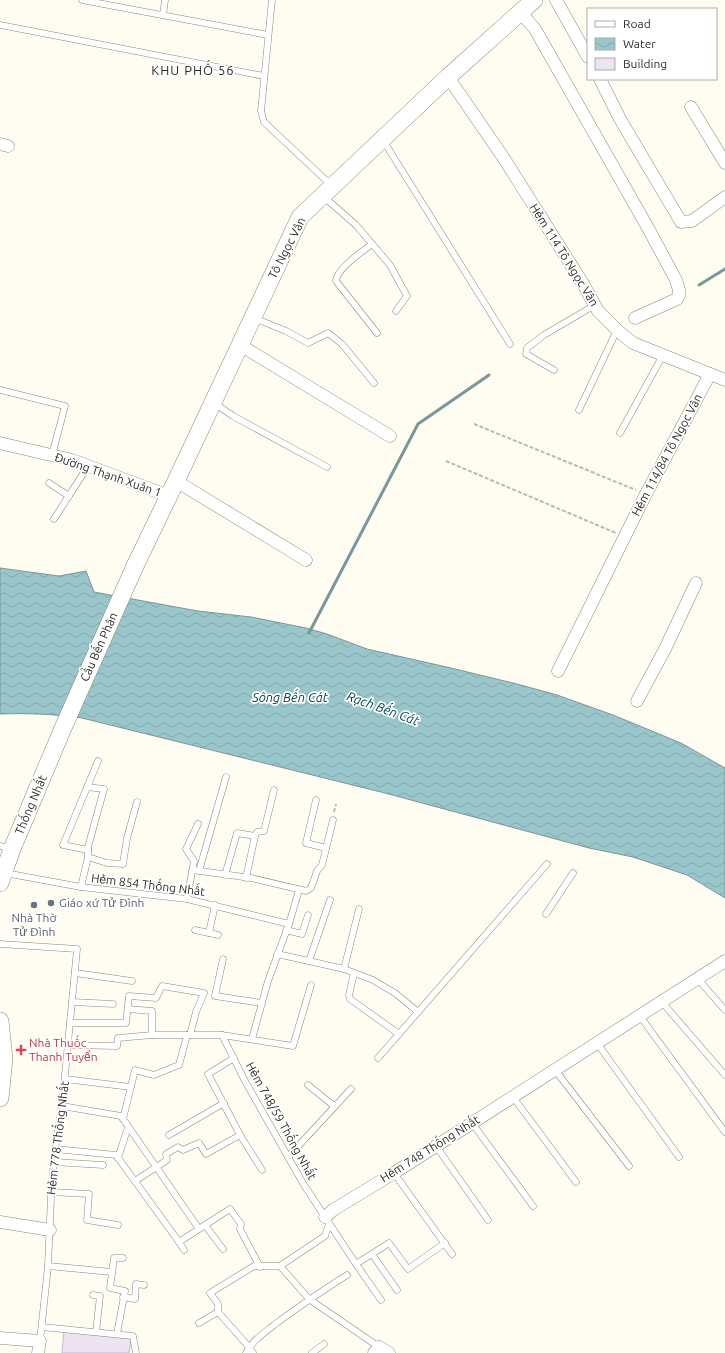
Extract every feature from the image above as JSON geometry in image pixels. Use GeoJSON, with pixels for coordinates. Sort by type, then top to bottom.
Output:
{"type":"FeatureCollection","features":[{"type":"Feature","properties":{"kind":"main road","name":"Tô Ngọc Vân"},"geometry":{"type":"LineString","coordinates":[[135,566],[300,217],[382,138],[534,0]]}},
{"type":"Feature","properties":{"kind":"main road","name":"Cầu Bến Phân"},"geometry":{"type":"LineString","coordinates":[[63,728],[135,566]]}},
{"type":"Feature","properties":{"kind":"main road","name":"Thống Nhất"},"geometry":{"type":"LineString","coordinates":[[2,878],[6,848],[63,728]]}},
{"type":"Feature","properties":{"kind":"main road"},"geometry":{"type":"LineString","coordinates":[[0,1020],[4,1059],[0,1098]]}},
{"type":"Feature","properties":{"kind":"street"},"geometry":{"type":"LineString","coordinates":[[556,0],[587,55]]}},
{"type":"Feature","properties":{"kind":"street"},"geometry":{"type":"LineString","coordinates":[[520,12],[535,30],[676,280],[679,290],[677,299],[635,318]]}},
{"type":"Feature","properties":{"kind":"street","name":"Hẻm 114 Tô Ngọc Vân"},"geometry":{"type":"LineString","coordinates":[[448,77],[503,157],[598,310],[617,330],[633,343],[725,380]]}},
{"type":"Feature","properties":{"kind":"street"},"geometry":{"type":"LineString","coordinates":[[600,80],[620,119],[681,222],[692,221],[725,198]]}},
{"type":"Feature","properties":{"kind":"street"},"geometry":{"type":"LineString","coordinates":[[690,107],[725,163]]}},
{"type":"Feature","properties":{"kind":"street"},"geometry":{"type":"LineString","coordinates":[[240,345],[390,436]]}},
{"type":"Feature","properties":{"kind":"street","name":"Hẻm 114/84 Tô Ngọc Vân"},"geometry":{"type":"LineString","coordinates":[[558,671],[646,494],[710,374]]}},
{"type":"Feature","properties":{"kind":"street","name":"Đường Thạnh Xuân 1"},"geometry":{"type":"LineString","coordinates":[[0,443],[72,460],[169,496]]}},
{"type":"Feature","properties":{"kind":"street"},"geometry":{"type":"LineString","coordinates":[[176,481],[306,560]]}},
{"type":"Feature","properties":{"kind":"street"},"geometry":{"type":"LineString","coordinates":[[637,701],[665,649],[696,583]]}},
{"type":"Feature","properties":{"kind":"street","name":"Hẻm 748 Thống Nhất"},"geometry":{"type":"LineString","coordinates":[[327,1220],[333,1210],[394,1173],[725,961]]}},
{"type":"Feature","properties":{"kind":"street"},"geometry":{"type":"LineString","coordinates":[[0,1222],[50,1230]]}},
{"type":"Feature","properties":{"kind":"street"},"geometry":{"type":"LineString","coordinates":[[0,1338],[39,1347]]}},
{"type":"Feature","properties":{"kind":"lane"},"geometry":{"type":"LineString","coordinates":[[82,0],[268,34]]}},
{"type":"Feature","properties":{"kind":"lane"},"geometry":{"type":"LineString","coordinates":[[163,15],[165,0]]}},
{"type":"Feature","properties":{"kind":"lane"},"geometry":{"type":"LineString","coordinates":[[272,0],[261,111],[264,122],[328,191],[390,265],[407,296],[396,311]]}},
{"type":"Feature","properties":{"kind":"lane"},"geometry":{"type":"LineString","coordinates":[[0,25],[264,76]]}},
{"type":"Feature","properties":{"kind":"lane"},"geometry":{"type":"LineString","coordinates":[[382,138],[510,344]]}},
{"type":"Feature","properties":{"kind":"lane"},"geometry":{"type":"LineString","coordinates":[[372,244],[345,266],[338,274],[336,281],[377,332]]}},
{"type":"Feature","properties":{"kind":"lane"},"geometry":{"type":"LineString","coordinates":[[554,370],[526,354],[528,348],[544,335],[595,305]]}},
{"type":"Feature","properties":{"kind":"lane"},"geometry":{"type":"LineString","coordinates":[[253,317],[286,331],[308,343],[328,333],[342,344],[374,383]]}},
{"type":"Feature","properties":{"kind":"lane"},"geometry":{"type":"LineString","coordinates":[[578,410],[617,330]]}},
{"type":"Feature","properties":{"kind":"lane"},"geometry":{"type":"LineString","coordinates":[[620,433],[664,355]]}},
{"type":"Feature","properties":{"kind":"lane"},"geometry":{"type":"LineString","coordinates":[[0,390],[65,406],[52,455]]}},
{"type":"Feature","properties":{"kind":"lane"},"geometry":{"type":"LineString","coordinates":[[213,402],[233,416],[327,467]]}},
{"type":"Feature","properties":{"kind":"lane"},"geometry":{"type":"LineString","coordinates":[[54,519],[88,466]]}},
{"type":"Feature","properties":{"kind":"lane"},"geometry":{"type":"LineString","coordinates":[[49,483],[69,496]]}},
{"type":"Feature","properties":{"kind":"lane"},"geometry":{"type":"LineString","coordinates":[[88,850],[63,845],[98,761]]}},
{"type":"Feature","properties":{"kind":"lane"},"geometry":{"type":"LineString","coordinates":[[187,899],[226,777]]}},
{"type":"Feature","properties":{"kind":"lane"},"geometry":{"type":"LineString","coordinates":[[81,887],[88,858],[88,850],[104,789],[87,787]]}},
{"type":"Feature","properties":{"kind":"lane"},"geometry":{"type":"LineString","coordinates":[[246,878],[255,836],[257,832],[264,831],[274,790]]}},
{"type":"Feature","properties":{"kind":"lane"},"geometry":{"type":"LineString","coordinates":[[316,800],[306,843],[326,848]]}},
{"type":"Feature","properties":{"kind":"lane"},"geometry":{"type":"LineString","coordinates":[[88,858],[107,863],[124,864],[127,838],[137,802]]}},
{"type":"Feature","properties":{"kind":"lane"},"geometry":{"type":"LineString","coordinates":[[196,871],[246,878],[306,891],[310,888],[317,871],[322,865],[333,820]]}},
{"type":"Feature","properties":{"kind":"lane"},"geometry":{"type":"LineString","coordinates":[[196,871],[194,862],[186,849],[198,824]]}},
{"type":"Feature","properties":{"kind":"lane"},"geometry":{"type":"LineString","coordinates":[[225,875],[237,833],[255,836]]}},
{"type":"Feature","properties":{"kind":"lane"},"geometry":{"type":"LineString","coordinates":[[378,1058],[547,864]]}},
{"type":"Feature","properties":{"kind":"lane"},"geometry":{"type":"LineString","coordinates":[[546,914],[573,873]]}},
{"type":"Feature","properties":{"kind":"lane","name":"Hẻm 854 Thống Nhất"},"geometry":{"type":"LineString","coordinates":[[2,878],[187,899],[287,927],[302,934],[308,915]]}},
{"type":"Feature","properties":{"kind":"lane"},"geometry":{"type":"LineString","coordinates":[[252,1039],[277,954],[299,890]]}},
{"type":"Feature","properties":{"kind":"lane"},"geometry":{"type":"LineString","coordinates":[[310,961],[330,900]]}},
{"type":"Feature","properties":{"kind":"lane"},"geometry":{"type":"LineString","coordinates":[[210,933],[215,906]]}},
{"type":"Feature","properties":{"kind":"lane"},"geometry":{"type":"LineString","coordinates":[[344,969],[359,909]]}},
{"type":"Feature","properties":{"kind":"lane"},"geometry":{"type":"LineString","coordinates":[[195,930],[218,935]]}},
{"type":"Feature","properties":{"kind":"lane","name":"Hẻm 778 Thống Nhất"},"geometry":{"type":"LineString","coordinates":[[0,944],[77,949],[65,1079],[51,1192],[48,1266],[42,1327]]}},
{"type":"Feature","properties":{"kind":"lane"},"geometry":{"type":"LineString","coordinates":[[277,954],[344,969],[372,980],[395,993],[418,1012]]}},
{"type":"Feature","properties":{"kind":"lane"},"geometry":{"type":"LineString","coordinates":[[223,959],[215,996],[262,1003]]}},
{"type":"Feature","properties":{"kind":"lane"},"geometry":{"type":"LineString","coordinates":[[75,973],[132,981]]}},
{"type":"Feature","properties":{"kind":"lane"},"geometry":{"type":"LineString","coordinates":[[354,973],[349,995],[350,999],[399,1034]]}},
{"type":"Feature","properties":{"kind":"lane"},"geometry":{"type":"LineString","coordinates":[[701,976],[725,1010]]}},
{"type":"Feature","properties":{"kind":"lane"},"geometry":{"type":"LineString","coordinates":[[68,1045],[118,1046],[118,1038],[152,1035],[222,1035],[293,1046],[311,985]]}},
{"type":"Feature","properties":{"kind":"lane"},"geometry":{"type":"LineString","coordinates":[[70,1023],[126,1023],[130,996],[156,998],[162,986],[204,993],[196,1012],[179,1065],[154,1075],[136,1070],[123,1119]]}},
{"type":"Feature","properties":{"kind":"lane"},"geometry":{"type":"LineString","coordinates":[[72,1002],[113,1004]]}},
{"type":"Feature","properties":{"kind":"lane"},"geometry":{"type":"LineString","coordinates":[[661,1002],[725,1075]]}},
{"type":"Feature","properties":{"kind":"lane"},"geometry":{"type":"LineString","coordinates":[[128,1009],[152,1011],[152,1035]]}},
{"type":"Feature","properties":{"kind":"lane"},"geometry":{"type":"LineString","coordinates":[[639,1015],[725,1132]]}},
{"type":"Feature","properties":{"kind":"lane","name":"Hẻm 748/59 Thống Nhất"},"geometry":{"type":"LineString","coordinates":[[222,1035],[304,1186],[381,1300]]}},
{"type":"Feature","properties":{"kind":"lane"},"geometry":{"type":"LineString","coordinates":[[597,1042],[679,1157]]}},
{"type":"Feature","properties":{"kind":"lane"},"geometry":{"type":"LineString","coordinates":[[234,1058],[208,1074],[240,1134],[262,1170]]}},
{"type":"Feature","properties":{"kind":"lane"},"geometry":{"type":"LineString","coordinates":[[555,1070],[629,1166]]}},
{"type":"Feature","properties":{"kind":"lane"},"geometry":{"type":"LineString","coordinates":[[65,1079],[131,1087]]}},
{"type":"Feature","properties":{"kind":"lane"},"geometry":{"type":"LineString","coordinates":[[308,1086],[334,1106]]}},
{"type":"Feature","properties":{"kind":"lane"},"geometry":{"type":"LineString","coordinates":[[288,1156],[351,1089]]}},
{"type":"Feature","properties":{"kind":"lane"},"geometry":{"type":"LineString","coordinates":[[513,1097],[576,1182]]}},
{"type":"Feature","properties":{"kind":"lane"},"geometry":{"type":"LineString","coordinates":[[168,1135],[224,1103]]}},
{"type":"Feature","properties":{"kind":"lane"},"geometry":{"type":"LineString","coordinates":[[62,1106],[121,1116],[199,1229]]}},
{"type":"Feature","properties":{"kind":"lane"},"geometry":{"type":"LineString","coordinates":[[472,1123],[533,1206]]}},
{"type":"Feature","properties":{"kind":"lane"},"geometry":{"type":"LineString","coordinates":[[118,1158],[128,1126]]}},
{"type":"Feature","properties":{"kind":"lane"},"geometry":{"type":"LineString","coordinates":[[135,1181],[167,1160],[166,1154],[178,1147],[183,1150],[199,1143],[206,1154],[240,1134]]}},
{"type":"Feature","properties":{"kind":"lane"},"geometry":{"type":"LineString","coordinates":[[436,1146],[488,1220]]}},
{"type":"Feature","properties":{"kind":"lane"},"geometry":{"type":"LineString","coordinates":[[56,1149],[116,1155],[184,1250]]}},
{"type":"Feature","properties":{"kind":"lane"},"geometry":{"type":"LineString","coordinates":[[54,1162],[103,1165]]}},
{"type":"Feature","properties":{"kind":"lane"},"geometry":{"type":"LineString","coordinates":[[394,1173],[452,1254]]}},
{"type":"Feature","properties":{"kind":"lane"},"geometry":{"type":"LineString","coordinates":[[51,1192],[89,1194],[87,1220],[118,1225]]}},
{"type":"Feature","properties":{"kind":"lane"},"geometry":{"type":"LineString","coordinates":[[179,1242],[230,1209],[241,1224],[240,1230],[260,1267]]}},
{"type":"Feature","properties":{"kind":"lane","name":"Hẻm 748 Thống Nhất"},"geometry":{"type":"LineString","coordinates":[[280,1266],[325,1236],[327,1220]]}},
{"type":"Feature","properties":{"kind":"lane"},"geometry":{"type":"LineString","coordinates":[[205,1225],[223,1249]]}},
{"type":"Feature","properties":{"kind":"lane"},"geometry":{"type":"LineString","coordinates":[[356,1264],[389,1244],[408,1269],[445,1244]]}},
{"type":"Feature","properties":{"kind":"lane"},"geometry":{"type":"LineString","coordinates":[[372,1254],[397,1290]]}},
{"type":"Feature","properties":{"kind":"lane"},"geometry":{"type":"LineString","coordinates":[[117,1334],[124,1291],[110,1288],[114,1258],[124,1258]]}},
{"type":"Feature","properties":{"kind":"lane"},"geometry":{"type":"LineString","coordinates":[[48,1266],[112,1272]]}},
{"type":"Feature","properties":{"kind":"lane"},"geometry":{"type":"LineString","coordinates":[[253,1353],[218,1312],[218,1304],[210,1293],[254,1266],[280,1266],[309,1299],[381,1351]]}},
{"type":"Feature","properties":{"kind":"lane"},"geometry":{"type":"LineString","coordinates":[[246,1353],[249,1347],[266,1332],[309,1299],[347,1275]]}},
{"type":"Feature","properties":{"kind":"lane"},"geometry":{"type":"LineString","coordinates":[[124,1297],[135,1299],[136,1284],[144,1285]]}},
{"type":"Feature","properties":{"kind":"lane"},"geometry":{"type":"LineString","coordinates":[[93,1295],[100,1296],[96,1332]]}},
{"type":"Feature","properties":{"kind":"lane"},"geometry":{"type":"LineString","coordinates":[[199,1323],[218,1312]]}},
{"type":"Feature","properties":{"kind":"lane"},"geometry":{"type":"LineString","coordinates":[[39,1347],[42,1327],[133,1336],[136,1353]]}},
{"type":"Feature","properties":{"kind":"lane"},"geometry":{"type":"LineString","coordinates":[[312,1353],[324,1344]]}},
{"type":"Feature","properties":{"kind":"path"},"geometry":{"type":"LineString","coordinates":[[474,424],[646,494]]}},
{"type":"Feature","properties":{"kind":"path"},"geometry":{"type":"LineString","coordinates":[[446,460],[624,537]]}},
{"type":"Feature","properties":{"kind":"water","name":"Sông Bến Cát"},"geometry":{"type":"Polygon","coordinates":[[[0,568],[59,576],[86,571],[94,592],[198,611],[251,617],[306,628],[367,649],[451,668],[557,695],[613,715],[681,743],[725,768],[725,898],[687,875],[633,857],[589,848],[385,793],[82,718],[41,714],[0,714],[0,568]]]}},
{"type":"Feature","properties":{"kind":"building"},"geometry":{"type":"Polygon","coordinates":[[[64,1331],[131,1339],[129,1353],[62,1353],[64,1331]]]}},
{"type":"Feature","properties":{"kind":"waterway"},"geometry":{"type":"LineString","coordinates":[[699,285],[725,269]]}},
{"type":"Feature","properties":{"kind":"waterway"},"geometry":{"type":"LineString","coordinates":[[309,633],[418,424],[489,375]]}},
{"type":"Feature","properties":{"kind":"place","name":"Giáo xứ Tử Đình"},"geometry":{"type":"Point","coordinates":[51,903]}},
{"type":"Feature","properties":{"kind":"place","name":"Nhà Thờ Tử Đình"},"geometry":{"type":"Point","coordinates":[34,905]}},
{"type":"Feature","properties":{"kind":"place","name":"Nhà Thuốc Thanh Tuyển"},"geometry":{"type":"Point","coordinates":[21,1050]}},
{"type":"Feature","properties":{"kind":"district","name":"KHU PHỐ 56"},"geometry":{"type":"Point","coordinates":[193,70]}},
{"type":"Feature","properties":{"kind":"water label","name":"Rạch Bến Cát"},"geometry":{"type":"Point","coordinates":[383,708]}}]}
